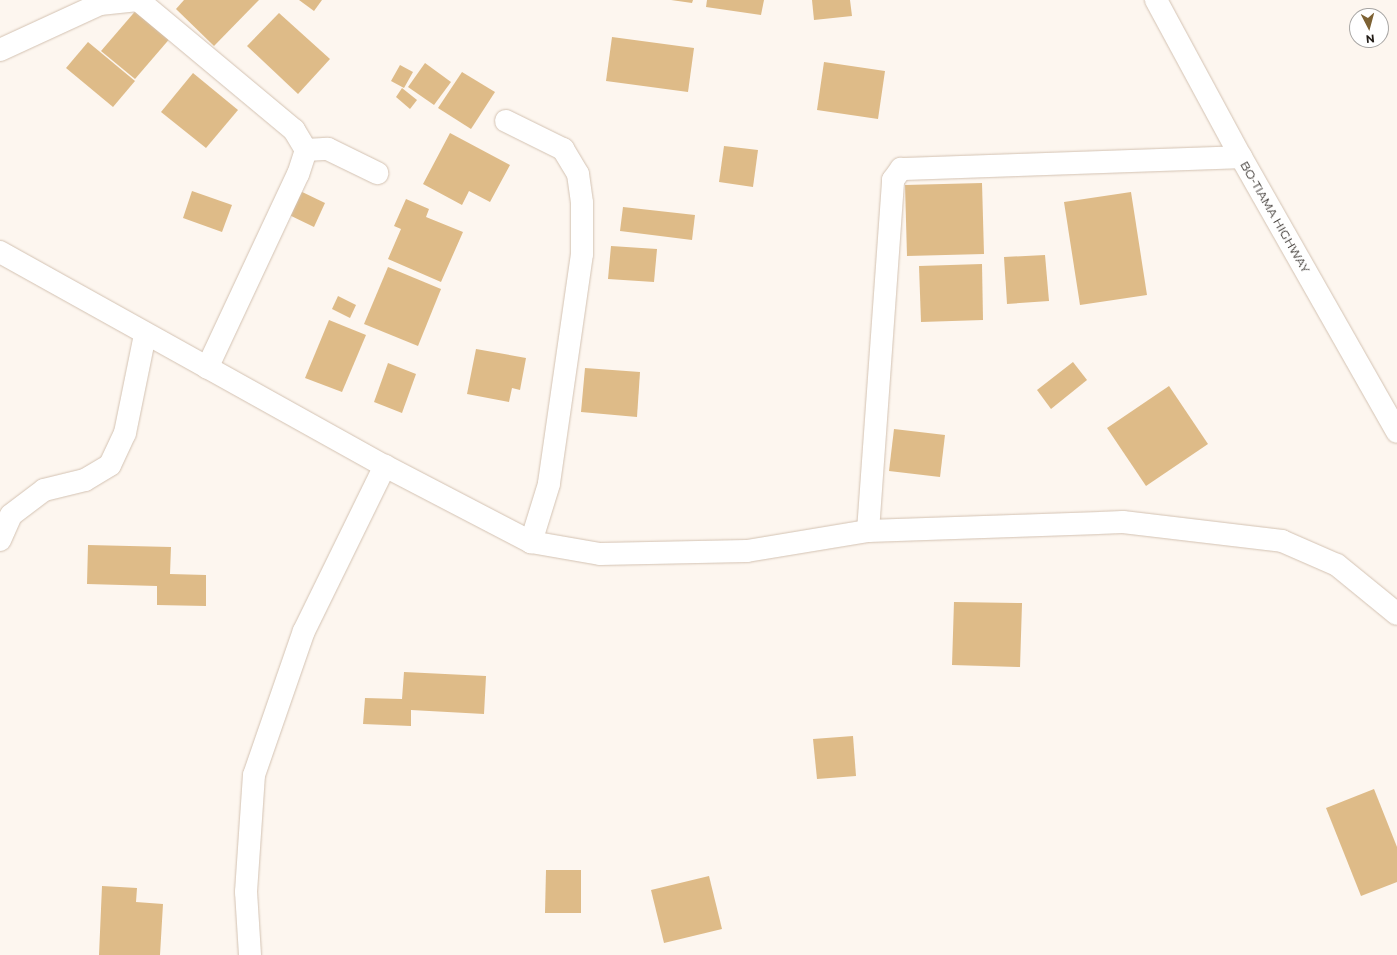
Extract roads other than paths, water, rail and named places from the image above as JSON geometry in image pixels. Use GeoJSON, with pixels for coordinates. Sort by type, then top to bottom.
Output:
{"type":"FeatureCollection","features":[{"type":"Feature","properties":{"kind":"main road"},"geometry":{"type":"LineString","coordinates":[[0,50],[100,4],[138,0],[294,130],[306,150],[298,174],[207,368]]}},
{"type":"Feature","properties":{"kind":"main road","name":"BO-TIAMA HIGHWAY"},"geometry":{"type":"LineString","coordinates":[[1156,0],[1241,157],[1397,432]]}},
{"type":"Feature","properties":{"kind":"main road"},"geometry":{"type":"LineString","coordinates":[[506,120],[563,149],[578,174],[582,203],[582,254],[549,484],[531,542]]}},
{"type":"Feature","properties":{"kind":"main road"},"geometry":{"type":"LineString","coordinates":[[306,150],[328,148],[377,173]]}},
{"type":"Feature","properties":{"kind":"main road"},"geometry":{"type":"LineString","coordinates":[[868,531],[893,180],[901,169],[1241,157]]}},
{"type":"Feature","properties":{"kind":"main road"},"geometry":{"type":"LineString","coordinates":[[0,252],[145,335],[385,466],[531,542],[600,554],[747,551],[868,531],[1123,522],[1282,541],[1337,565],[1397,614]]}},
{"type":"Feature","properties":{"kind":"main road"},"geometry":{"type":"LineString","coordinates":[[0,540],[11,515],[44,490],[85,480],[110,465],[126,433],[145,335]]}},
{"type":"Feature","properties":{"kind":"main road"},"geometry":{"type":"LineString","coordinates":[[250,955],[246,892],[254,775],[304,631],[385,466]]}}]}
